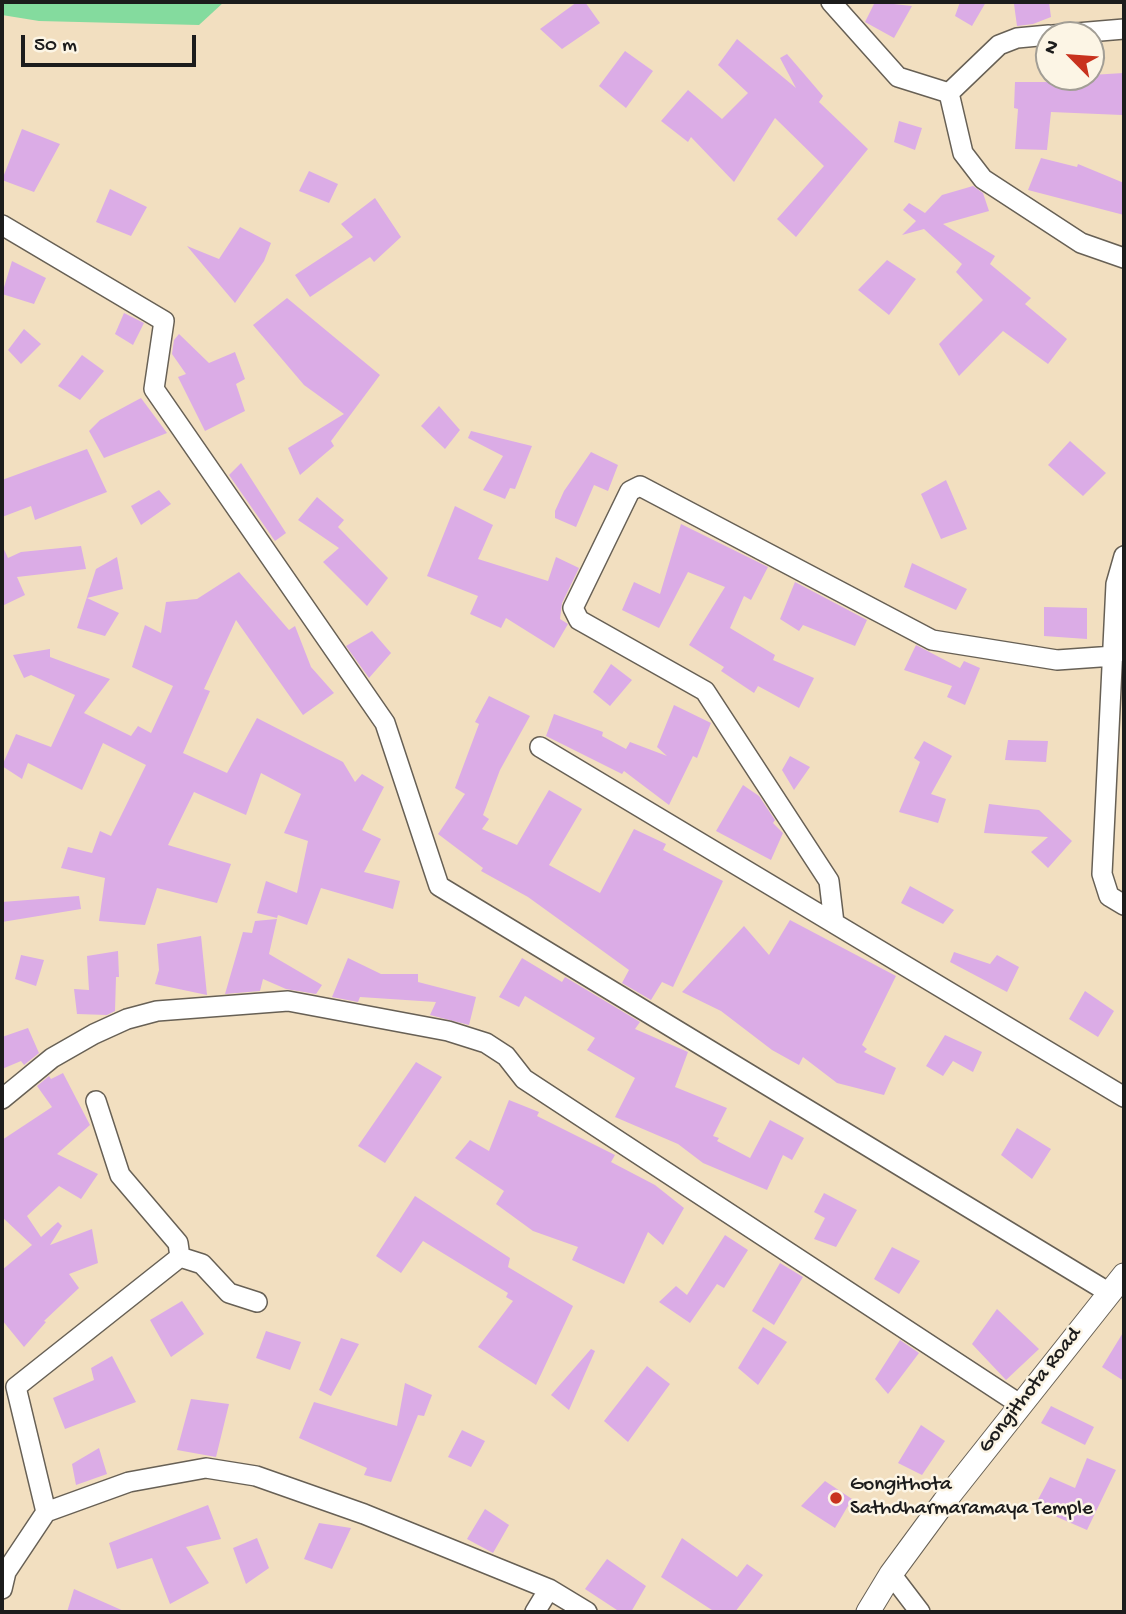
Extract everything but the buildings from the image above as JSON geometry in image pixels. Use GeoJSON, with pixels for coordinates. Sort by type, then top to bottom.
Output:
{"type":"FeatureCollection","features":[{"type":"Feature","properties":{"kind":"street"},"geometry":{"type":"LineString","coordinates":[[831,2],[898,77],[949,93]]}},
{"type":"Feature","properties":{"kind":"street"},"geometry":{"type":"LineString","coordinates":[[1105,31],[1124,29]]}},
{"type":"Feature","properties":{"kind":"street"},"geometry":{"type":"LineString","coordinates":[[949,93],[999,45],[1017,38],[1035,36]]}},
{"type":"Feature","properties":{"kind":"street"},"geometry":{"type":"LineString","coordinates":[[949,93],[962,153],[983,179],[1081,243],[1124,258]]}},
{"type":"Feature","properties":{"kind":"street"},"geometry":{"type":"LineString","coordinates":[[2,225],[164,321],[154,389],[385,723],[439,886],[1116,1283]]}},
{"type":"Feature","properties":{"kind":"street"},"geometry":{"type":"LineString","coordinates":[[834,923],[829,881],[705,691],[579,620],[573,608],[630,491],[640,486],[932,640],[1057,660],[1114,656]]}},
{"type":"Feature","properties":{"kind":"street"},"geometry":{"type":"LineString","coordinates":[[1124,556],[1116,584],[1102,874],[1110,896],[1124,905]]}},
{"type":"Feature","properties":{"kind":"street"},"geometry":{"type":"LineString","coordinates":[[540,747],[1124,1097]]}},
{"type":"Feature","properties":{"kind":"street"},"geometry":{"type":"LineString","coordinates":[[2,1099],[52,1058],[94,1034],[127,1019],[157,1011],[288,1001],[448,1031],[486,1043],[506,1056],[524,1079],[1021,1405]]}},
{"type":"Feature","properties":{"kind":"street"},"geometry":{"type":"LineString","coordinates":[[96,1101],[120,1175],[178,1244],[180,1257]]}},
{"type":"Feature","properties":{"kind":"street"},"geometry":{"type":"LineString","coordinates":[[180,1257],[202,1264],[229,1293],[257,1302]]}},
{"type":"Feature","properties":{"kind":"street"},"geometry":{"type":"LineString","coordinates":[[46,1512],[16,1387],[180,1257]]}},
{"type":"Feature","properties":{"kind":"street","name":"Gongithota Road"},"geometry":{"type":"LineString","coordinates":[[869,1612],[891,1574],[1116,1283]]}},
{"type":"Feature","properties":{"kind":"street"},"geometry":{"type":"LineString","coordinates":[[2,1589],[6,1572],[46,1512],[129,1482],[206,1468],[256,1476],[364,1514],[549,1588],[587,1612]]}},
{"type":"Feature","properties":{"kind":"street"},"geometry":{"type":"LineString","coordinates":[[891,1574],[920,1612]]}},
{"type":"Feature","properties":{"kind":"street"},"geometry":{"type":"LineString","coordinates":[[535,1612],[549,1588]]}},
{"type":"Feature","properties":{"kind":"green space"},"geometry":{"type":"Polygon","coordinates":[[[2,2],[224,2],[199,25],[39,21],[2,15],[2,2]]]}},
{"type":"Feature","properties":{"kind":"place","name":"Gongithota Sathdharmaramaya Temple"},"geometry":{"type":"Point","coordinates":[836,1498]}}]}
